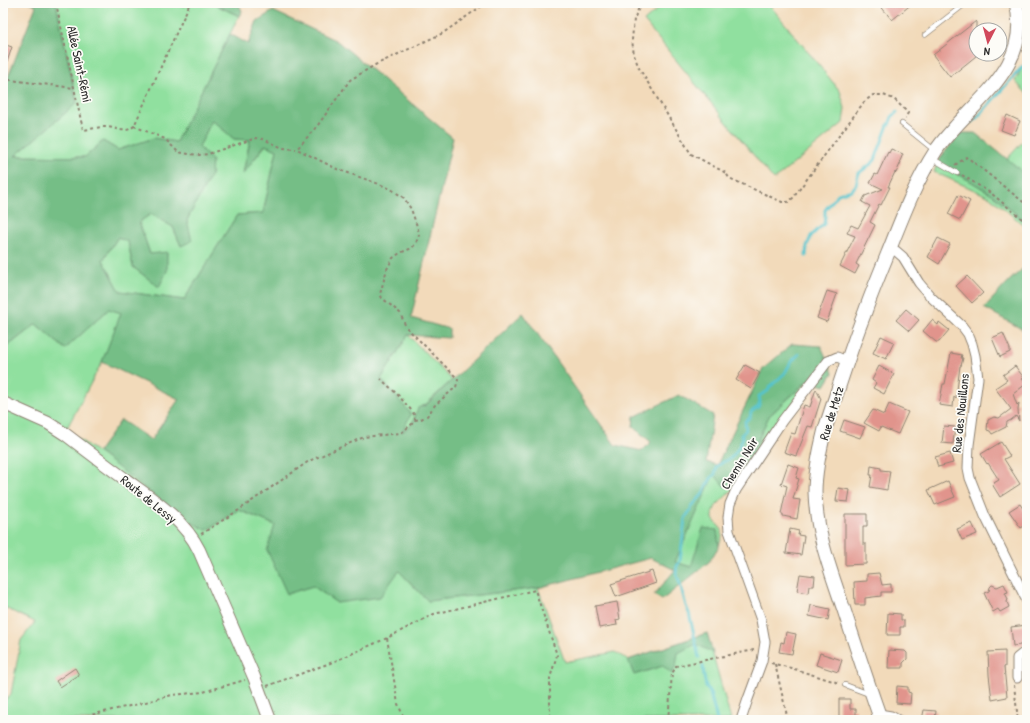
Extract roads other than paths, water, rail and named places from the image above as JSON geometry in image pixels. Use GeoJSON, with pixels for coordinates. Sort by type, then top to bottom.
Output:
{"type":"FeatureCollection","features":[{"type":"Feature","properties":{"kind":"main road","name":"Rue de Metz"},"geometry":{"type":"LineString","coordinates":[[880,717],[871,695],[831,573],[821,535],[816,509],[815,491],[820,448],[847,360],[890,248],[917,184],[933,155],[944,140],[1006,70],[1013,56],[1018,40],[1019,25],[1016,3]]}},
{"type":"Feature","properties":{"kind":"street","name":"Rue des Nouillons"},"geometry":{"type":"LineString","coordinates":[[890,248],[903,257],[919,283],[962,326],[968,334],[972,344],[978,378],[969,446],[968,468],[970,478],[985,516],[1027,601]]}},
{"type":"Feature","properties":{"kind":"street","name":"Chemin Noir"},"geometry":{"type":"LineString","coordinates":[[741,720],[762,661],[765,642],[761,620],[729,531],[728,517],[730,504],[736,490],[782,421],[828,361],[837,357],[847,360]]}},
{"type":"Feature","properties":{"kind":"street","name":"Route de Lessy"},"geometry":{"type":"LineString","coordinates":[[3,403],[48,423],[64,434],[165,509],[194,539],[254,677],[270,720]]}},
{"type":"Feature","properties":{"kind":"street"},"geometry":{"type":"LineString","coordinates":[[1017,678],[1017,658],[1022,654],[1027,653]]}},
{"type":"Feature","properties":{"kind":"street"},"geometry":{"type":"LineString","coordinates":[[880,717],[891,716],[898,720]]}},
{"type":"Feature","properties":{"kind":"lane"},"geometry":{"type":"LineString","coordinates":[[925,35],[966,3]]}},
{"type":"Feature","properties":{"kind":"lane"},"geometry":{"type":"LineString","coordinates":[[902,124],[933,155],[958,172]]}},
{"type":"Feature","properties":{"kind":"lane"},"geometry":{"type":"LineString","coordinates":[[845,685],[871,695]]}},
{"type":"Feature","properties":{"kind":"waterway"},"geometry":{"type":"LineString","coordinates":[[972,122],[1023,66],[1027,72]]}},
{"type":"Feature","properties":{"kind":"waterway"},"geometry":{"type":"LineString","coordinates":[[806,256],[807,246],[811,236],[824,224],[825,210],[838,194],[852,190],[856,185],[859,173],[875,160],[888,125],[892,117],[897,112]]}},
{"type":"Feature","properties":{"kind":"waterway"},"geometry":{"type":"LineString","coordinates":[[699,657],[689,613],[676,572],[680,561],[685,518],[715,474],[717,466],[728,460],[737,450],[743,437],[741,435],[746,430],[745,421],[750,418],[751,412],[758,407],[760,402],[759,396],[768,391],[770,387],[785,373],[791,362],[799,354]]}},
{"type":"Feature","properties":{"kind":"waterway"},"geometry":{"type":"LineString","coordinates":[[703,666],[706,686],[710,693],[717,720]]}}]}
